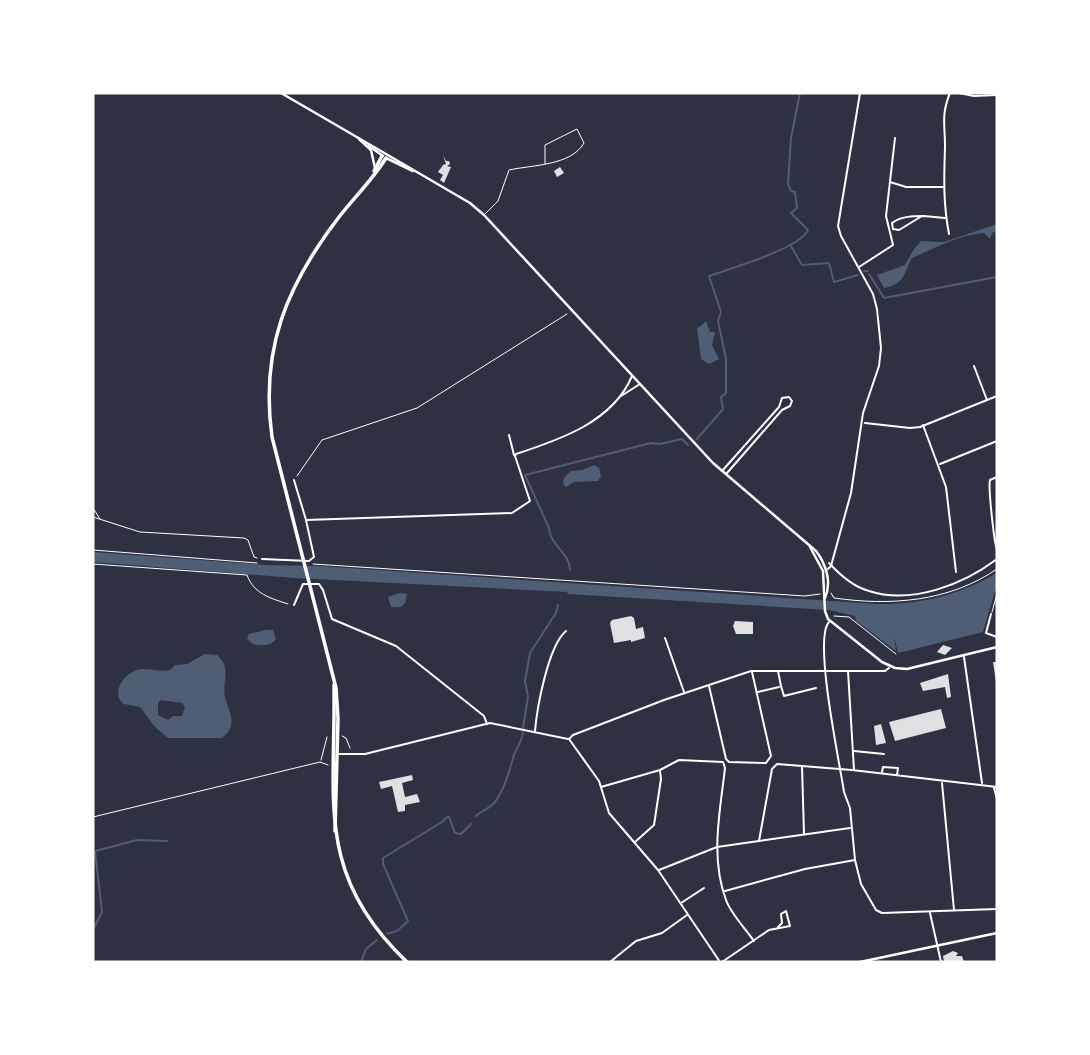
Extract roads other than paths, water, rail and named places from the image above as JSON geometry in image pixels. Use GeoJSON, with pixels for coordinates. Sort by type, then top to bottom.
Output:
{"type":"FeatureCollection","features":[{"type":"Feature","properties":{"kind":"main road"},"geometry":{"type":"LineString","coordinates":[[372,176],[385,156]]}},
{"type":"Feature","properties":{"kind":"main road"},"geometry":{"type":"LineString","coordinates":[[385,156],[382,164],[304,267],[284,306],[273,348],[269,381],[270,419],[277,460],[334,677],[337,700],[332,800],[341,862],[353,894],[378,932],[407,962]]}},
{"type":"Feature","properties":{"kind":"street"},"geometry":{"type":"LineString","coordinates":[[281,93],[361,139],[391,161],[416,172]]}},
{"type":"Feature","properties":{"kind":"street"},"geometry":{"type":"LineString","coordinates":[[860,93],[838,223],[840,234],[875,300],[881,346],[879,366],[865,406],[855,477],[827,566],[826,616],[890,667],[906,669],[997,647]]}},
{"type":"Feature","properties":{"kind":"street"},"geometry":{"type":"LineString","coordinates":[[949,234],[942,172],[945,145],[944,108],[950,93]]}},
{"type":"Feature","properties":{"kind":"street"},"geometry":{"type":"LineString","coordinates":[[959,93],[974,96],[997,95]]}},
{"type":"Feature","properties":{"kind":"street"},"geometry":{"type":"LineString","coordinates":[[356,137],[371,150],[375,168]]}},
{"type":"Feature","properties":{"kind":"street"},"geometry":{"type":"LineString","coordinates":[[858,267],[893,245],[886,220],[895,138]]}},
{"type":"Feature","properties":{"kind":"street"},"geometry":{"type":"LineString","coordinates":[[385,156],[470,203],[484,215],[695,445],[818,554],[827,566],[866,591],[900,595],[925,592],[958,582],[978,573],[997,559]]}},
{"type":"Feature","properties":{"kind":"street"},"geometry":{"type":"LineString","coordinates":[[382,164],[391,161]]}},
{"type":"Feature","properties":{"kind":"street"},"geometry":{"type":"LineString","coordinates":[[889,182],[906,187],[944,187]]}},
{"type":"Feature","properties":{"kind":"street"},"geometry":{"type":"LineString","coordinates":[[922,216],[899,230],[892,227],[896,220],[922,216],[946,218]]}},
{"type":"Feature","properties":{"kind":"street"},"geometry":{"type":"LineString","coordinates":[[974,366],[987,400]]}},
{"type":"Feature","properties":{"kind":"street"},"geometry":{"type":"LineString","coordinates":[[620,396],[632,376]]}},
{"type":"Feature","properties":{"kind":"street"},"geometry":{"type":"LineString","coordinates":[[514,456],[580,429],[598,417],[620,396],[640,384]]}},
{"type":"Feature","properties":{"kind":"street"},"geometry":{"type":"LineString","coordinates":[[862,423],[910,428],[997,396]]}},
{"type":"Feature","properties":{"kind":"street"},"geometry":{"type":"LineString","coordinates":[[722,471],[779,408],[782,398],[790,398],[790,406],[782,410],[726,474]]}},
{"type":"Feature","properties":{"kind":"street"},"geometry":{"type":"LineString","coordinates":[[923,425],[946,487],[956,572]]}},
{"type":"Feature","properties":{"kind":"street"},"geometry":{"type":"LineString","coordinates":[[306,520],[507,515],[518,511],[530,501],[509,435]]}},
{"type":"Feature","properties":{"kind":"street"},"geometry":{"type":"LineString","coordinates":[[939,465],[997,441]]}},
{"type":"Feature","properties":{"kind":"street"},"geometry":{"type":"LineString","coordinates":[[997,477],[990,480],[988,486],[993,506],[993,536],[997,550]]}},
{"type":"Feature","properties":{"kind":"street"},"geometry":{"type":"LineString","coordinates":[[262,559],[312,560],[315,552],[294,480]]}},
{"type":"Feature","properties":{"kind":"street"},"geometry":{"type":"LineString","coordinates":[[294,605],[303,584],[319,584],[332,619],[396,646],[484,716],[487,724]]}},
{"type":"Feature","properties":{"kind":"street"},"geometry":{"type":"LineString","coordinates":[[991,614],[986,633],[997,637]]}},
{"type":"Feature","properties":{"kind":"street"},"geometry":{"type":"LineString","coordinates":[[830,621],[824,628],[824,670],[845,797],[850,808],[855,860],[861,884],[878,912],[930,913],[997,909]]}},
{"type":"Feature","properties":{"kind":"street"},"geometry":{"type":"LineString","coordinates":[[535,732],[546,676],[558,642],[566,631]]}},
{"type":"Feature","properties":{"kind":"street"},"geometry":{"type":"LineString","coordinates":[[665,638],[684,693]]}},
{"type":"Feature","properties":{"kind":"street"},"geometry":{"type":"LineString","coordinates":[[964,656],[983,784]]}},
{"type":"Feature","properties":{"kind":"street"},"geometry":{"type":"LineString","coordinates":[[569,739],[573,735],[684,693],[751,671],[885,671],[890,667]]}},
{"type":"Feature","properties":{"kind":"street"},"geometry":{"type":"LineString","coordinates":[[778,670],[784,696],[816,688]]}},
{"type":"Feature","properties":{"kind":"street"},"geometry":{"type":"LineString","coordinates":[[709,685],[726,760],[766,763],[771,756],[751,671]]}},
{"type":"Feature","properties":{"kind":"street"},"geometry":{"type":"LineString","coordinates":[[848,671],[854,771]]}},
{"type":"Feature","properties":{"kind":"street"},"geometry":{"type":"LineString","coordinates":[[757,692],[781,686]]}},
{"type":"Feature","properties":{"kind":"street"},"geometry":{"type":"LineString","coordinates":[[335,754],[361,754],[487,724],[569,739],[601,788],[609,813],[658,870],[721,962],[778,927],[782,923],[781,914],[786,911],[790,926],[778,927]]}},
{"type":"Feature","properties":{"kind":"street"},"geometry":{"type":"LineString","coordinates":[[853,751],[884,754]]}},
{"type":"Feature","properties":{"kind":"street"},"geometry":{"type":"LineString","coordinates":[[601,788],[660,770],[679,760],[723,762],[725,768],[716,847],[728,904],[754,941]]}},
{"type":"Feature","properties":{"kind":"street"},"geometry":{"type":"LineString","coordinates":[[759,841],[773,766],[776,764],[983,784],[995,787],[997,799]]}},
{"type":"Feature","properties":{"kind":"street"},"geometry":{"type":"LineString","coordinates":[[802,767],[804,835]]}},
{"type":"Feature","properties":{"kind":"street"},"geometry":{"type":"LineString","coordinates":[[882,774],[883,767],[898,768],[897,775]]}},
{"type":"Feature","properties":{"kind":"street"},"geometry":{"type":"LineString","coordinates":[[635,842],[654,825],[660,770]]}},
{"type":"Feature","properties":{"kind":"street"},"geometry":{"type":"LineString","coordinates":[[943,781],[954,911]]}},
{"type":"Feature","properties":{"kind":"street"},"geometry":{"type":"LineString","coordinates":[[658,870],[716,847],[851,828]]}},
{"type":"Feature","properties":{"kind":"street"},"geometry":{"type":"LineString","coordinates":[[724,891],[805,869],[855,860]]}},
{"type":"Feature","properties":{"kind":"street"},"geometry":{"type":"LineString","coordinates":[[680,904],[704,888]]}},
{"type":"Feature","properties":{"kind":"street"},"geometry":{"type":"LineString","coordinates":[[930,913],[941,962]]}},
{"type":"Feature","properties":{"kind":"street"},"geometry":{"type":"LineString","coordinates":[[610,962],[636,941],[662,933],[688,915]]}},
{"type":"Feature","properties":{"kind":"street"},"geometry":{"type":"LineString","coordinates":[[860,962],[997,933]]}},
{"type":"Feature","properties":{"kind":"lane"},"geometry":{"type":"LineString","coordinates":[[484,215],[498,201],[509,170],[552,164],[581,149],[584,143],[577,130],[545,145],[545,164]]}},
{"type":"Feature","properties":{"kind":"lane"},"geometry":{"type":"LineString","coordinates":[[93,550],[257,563]]}},
{"type":"Feature","properties":{"kind":"lane"},"geometry":{"type":"LineString","coordinates":[[991,614],[997,594]]}},
{"type":"Feature","properties":{"kind":"water"},"geometry":{"type":"Polygon","coordinates":[[[997,224],[997,231],[992,233],[990,239],[984,233],[965,236],[912,258],[903,278],[896,284],[884,288],[877,275],[905,265],[921,241],[944,242],[997,224]]]}},
{"type":"Feature","properties":{"kind":"water"},"geometry":{"type":"Polygon","coordinates":[[[706,321],[710,332],[715,332],[712,345],[719,359],[709,364],[701,359],[697,329],[706,321]]]}},
{"type":"Feature","properties":{"kind":"water"},"geometry":{"type":"Polygon","coordinates":[[[594,465],[599,468],[601,476],[598,481],[574,482],[566,487],[563,484],[564,478],[571,471],[594,465]]]}},
{"type":"Feature","properties":{"kind":"water"},"geometry":{"type":"Polygon","coordinates":[[[93,552],[876,604],[908,603],[939,597],[969,587],[997,573],[997,584],[983,632],[898,653],[894,636],[896,651],[856,621],[855,616],[829,610],[567,592],[295,578],[93,562],[93,552]]]}},
{"type":"Feature","properties":{"kind":"water"},"geometry":{"type":"Polygon","coordinates":[[[407,594],[405,603],[401,607],[391,607],[388,597],[407,594]]]}},
{"type":"Feature","properties":{"kind":"water"},"geometry":{"type":"Polygon","coordinates":[[[273,630],[276,639],[271,644],[257,645],[247,638],[249,634],[273,630]]]}},
{"type":"Feature","properties":{"kind":"water"},"geometry":{"type":"Polygon","coordinates":[[[205,654],[217,655],[222,660],[226,675],[224,691],[231,724],[222,738],[168,738],[155,727],[140,707],[124,704],[120,699],[119,688],[130,673],[142,669],[167,671],[175,665],[187,664],[205,654]],[[161,700],[158,703],[158,715],[168,720],[173,716],[182,716],[185,707],[182,703],[161,700]]]}},
{"type":"Feature","properties":{"kind":"waterway"},"geometry":{"type":"LineString","coordinates":[[697,439],[723,409],[721,397],[726,393],[726,359],[718,321],[721,312],[709,276],[779,251],[803,237],[808,230],[791,213],[797,208],[795,192],[791,191],[788,184],[791,138],[800,93]]}},
{"type":"Feature","properties":{"kind":"waterway"},"geometry":{"type":"LineString","coordinates":[[791,246],[802,265],[829,263],[834,282],[858,275]]}},
{"type":"Feature","properties":{"kind":"waterway"},"geometry":{"type":"LineString","coordinates":[[869,274],[884,298],[997,277]]}},
{"type":"Feature","properties":{"kind":"waterway"},"geometry":{"type":"LineString","coordinates":[[570,570],[567,559],[552,539],[525,475],[651,443],[660,444],[682,439],[688,445]]}},
{"type":"Feature","properties":{"kind":"waterway"},"geometry":{"type":"LineString","coordinates":[[523,728],[528,697],[525,681],[530,653],[556,613],[558,605]]}},
{"type":"Feature","properties":{"kind":"waterway"},"geometry":{"type":"LineString","coordinates":[[476,816],[492,805],[501,793],[523,732]]}},
{"type":"Feature","properties":{"kind":"waterway"},"geometry":{"type":"LineString","coordinates":[[387,934],[397,931],[408,921],[383,864],[383,858],[447,817],[455,833],[461,834],[471,824]]}},
{"type":"Feature","properties":{"kind":"waterway"},"geometry":{"type":"LineString","coordinates":[[93,930],[102,912],[95,851],[137,840],[167,841]]}},
{"type":"Feature","properties":{"kind":"waterway"},"geometry":{"type":"LineString","coordinates":[[361,962],[366,949],[377,940]]}}]}
